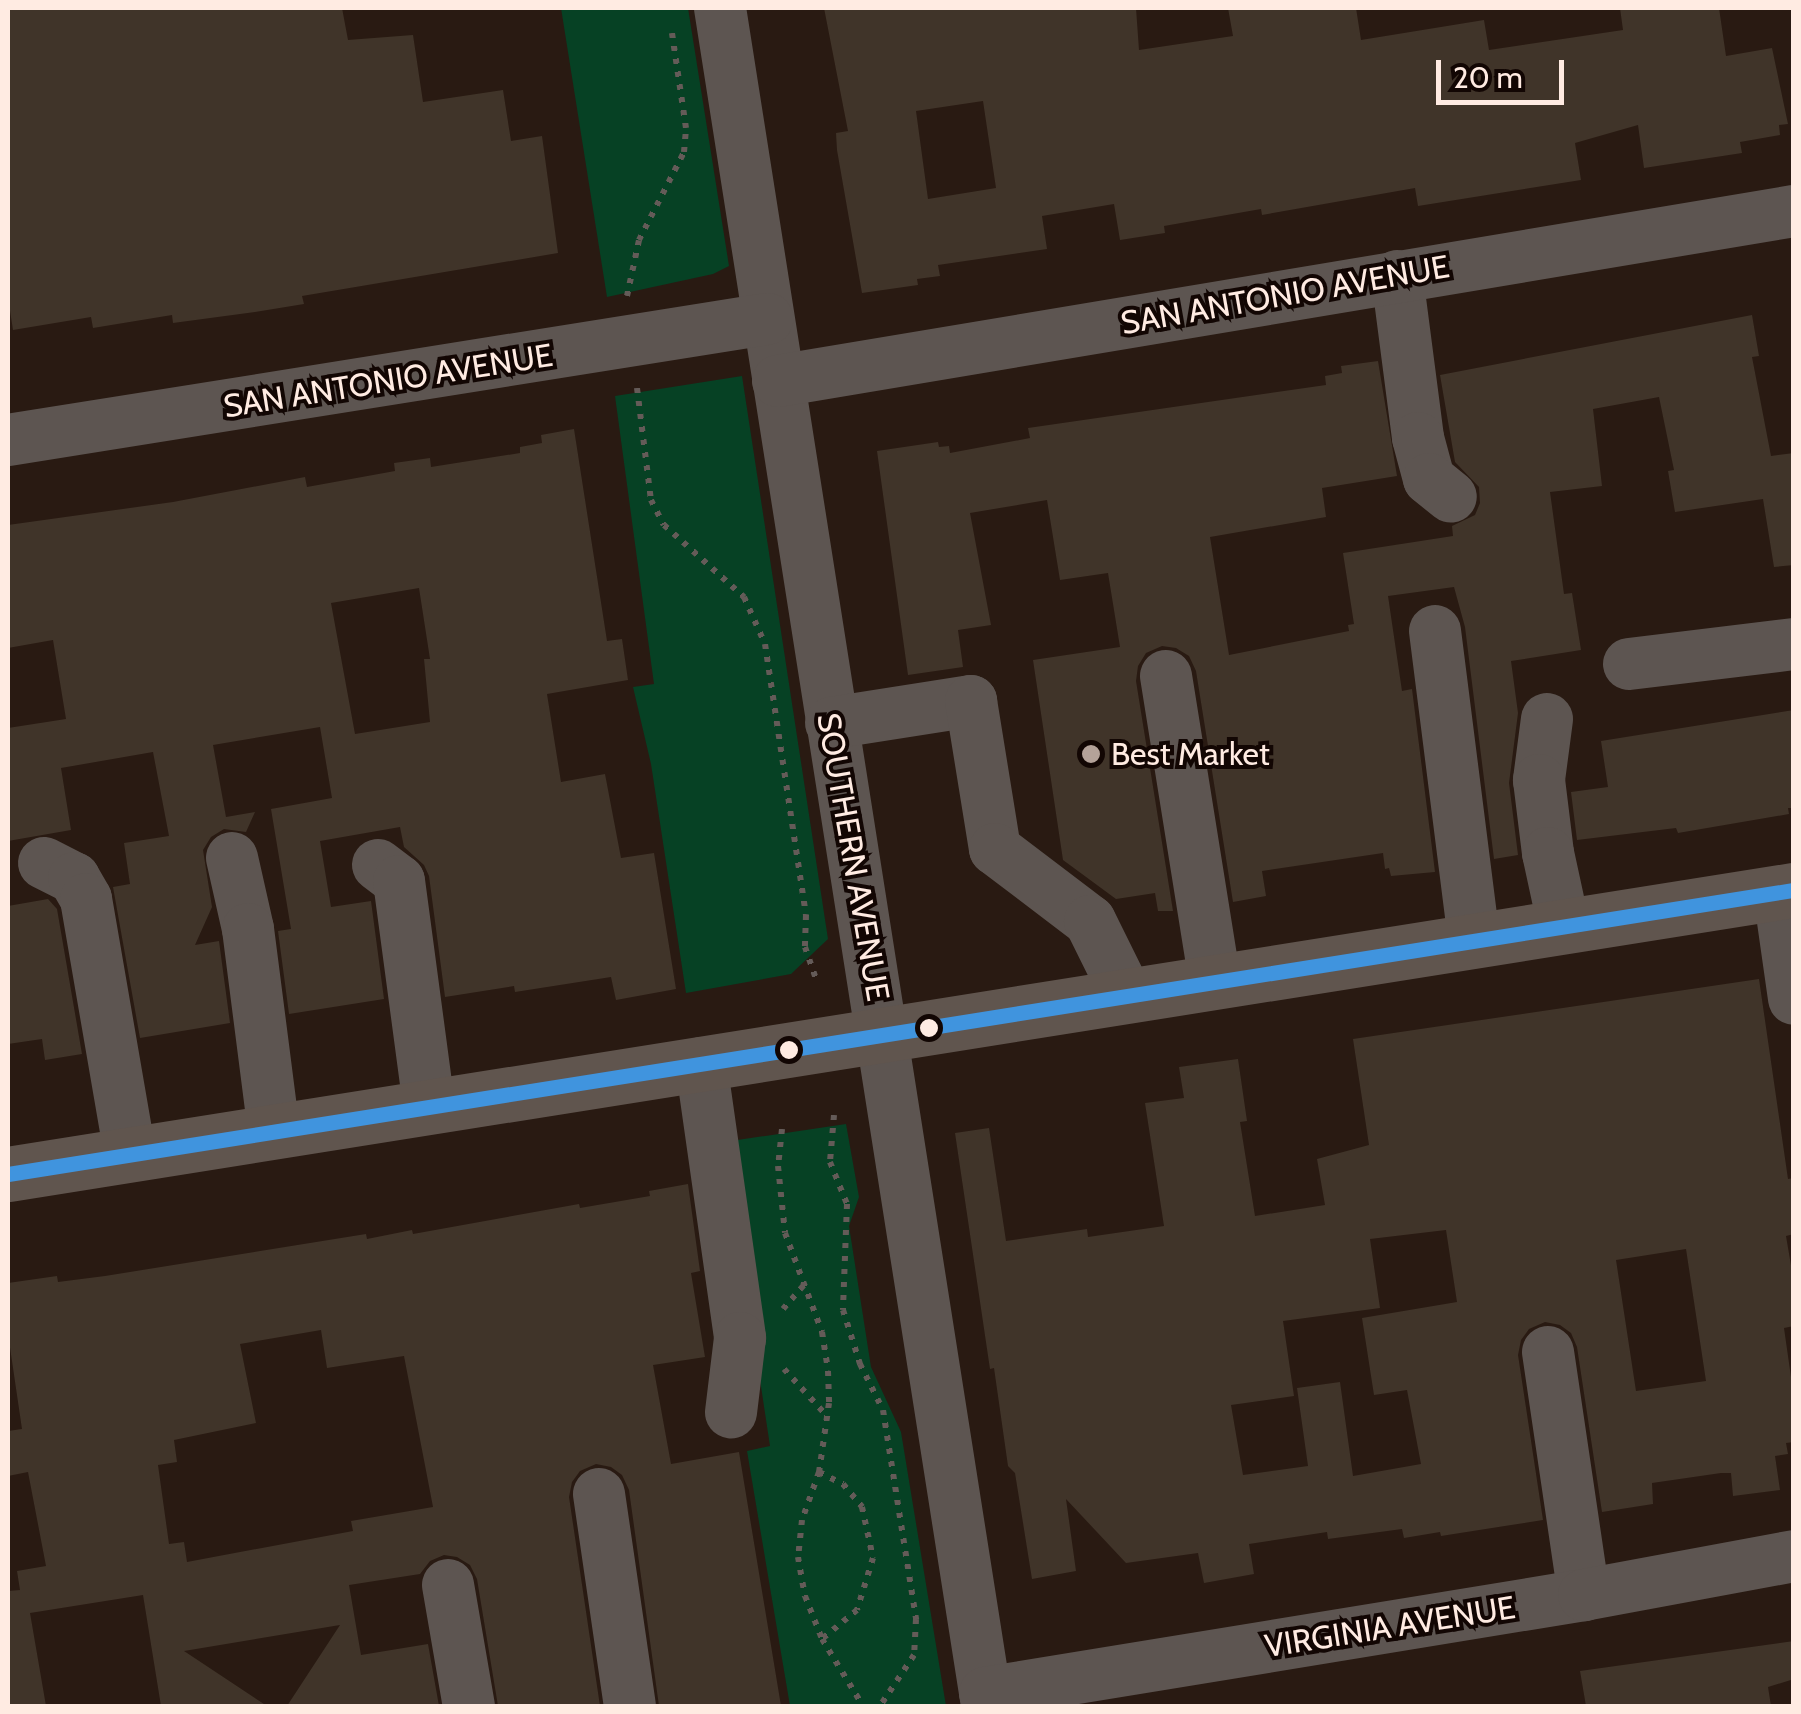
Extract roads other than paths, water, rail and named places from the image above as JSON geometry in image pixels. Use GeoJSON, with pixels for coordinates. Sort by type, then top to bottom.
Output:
{"type":"FeatureCollection","features":[{"type":"Feature","properties":{"kind":"main road"},"geometry":{"type":"LineString","coordinates":[[8,1174],[1786,892]]}},
{"type":"Feature","properties":{"kind":"street","name":"SOUTHERN AVENUE"},"geometry":{"type":"LineString","coordinates":[[720,8],[986,1700]]}},
{"type":"Feature","properties":{"kind":"street","name":"SAN ANTONIO AVENUE"},"geometry":{"type":"LineString","coordinates":[[778,382],[1794,211]]}},
{"type":"Feature","properties":{"kind":"street"},"geometry":{"type":"LineString","coordinates":[[1397,276],[1418,438],[1430,479],[1451,497]]}},
{"type":"Feature","properties":{"kind":"street","name":"SAN ANTONIO AVENUE"},"geometry":{"type":"LineString","coordinates":[[8,440],[767,320]]}},
{"type":"Feature","properties":{"kind":"street"},"geometry":{"type":"LineString","coordinates":[[1435,631],[1474,941]]}},
{"type":"Feature","properties":{"kind":"street"},"geometry":{"type":"LineString","coordinates":[[1629,664],[1794,644]]}},
{"type":"Feature","properties":{"kind":"street"},"geometry":{"type":"LineString","coordinates":[[1166,676],[1215,982]]}},
{"type":"Feature","properties":{"kind":"street"},"geometry":{"type":"LineString","coordinates":[[831,722],[970,701],[995,849],[1090,921],[1127,996]]}},
{"type":"Feature","properties":{"kind":"street"},"geometry":{"type":"LineString","coordinates":[[1547,719],[1539,780],[1548,853],[1564,926]]}},
{"type":"Feature","properties":{"kind":"street"},"geometry":{"type":"LineString","coordinates":[[232,858],[248,929],[274,1131]]}},
{"type":"Feature","properties":{"kind":"street"},"geometry":{"type":"LineString","coordinates":[[44,863],[74,878],[86,900],[130,1155]]}},
{"type":"Feature","properties":{"kind":"street"},"geometry":{"type":"LineString","coordinates":[[378,865],[399,881],[430,1106]]}},
{"type":"Feature","properties":{"kind":"street"},"geometry":{"type":"LineString","coordinates":[[1786,892],[1794,1000]]}},
{"type":"Feature","properties":{"kind":"street"},"geometry":{"type":"LineString","coordinates":[[701,1064],[740,1338],[731,1412]]}},
{"type":"Feature","properties":{"kind":"street"},"geometry":{"type":"LineString","coordinates":[[1548,1352],[1584,1595]]}},
{"type":"Feature","properties":{"kind":"street"},"geometry":{"type":"LineString","coordinates":[[599,1494],[630,1706]]}},
{"type":"Feature","properties":{"kind":"street","name":"VIRGINIA AVENUE"},"geometry":{"type":"LineString","coordinates":[[986,1700],[1794,1556]]}},
{"type":"Feature","properties":{"kind":"street"},"geometry":{"type":"LineString","coordinates":[[448,1584],[469,1706]]}},
{"type":"Feature","properties":{"kind":"place","name":"Best Market"},"geometry":{"type":"Point","coordinates":[1091,754]}}]}
